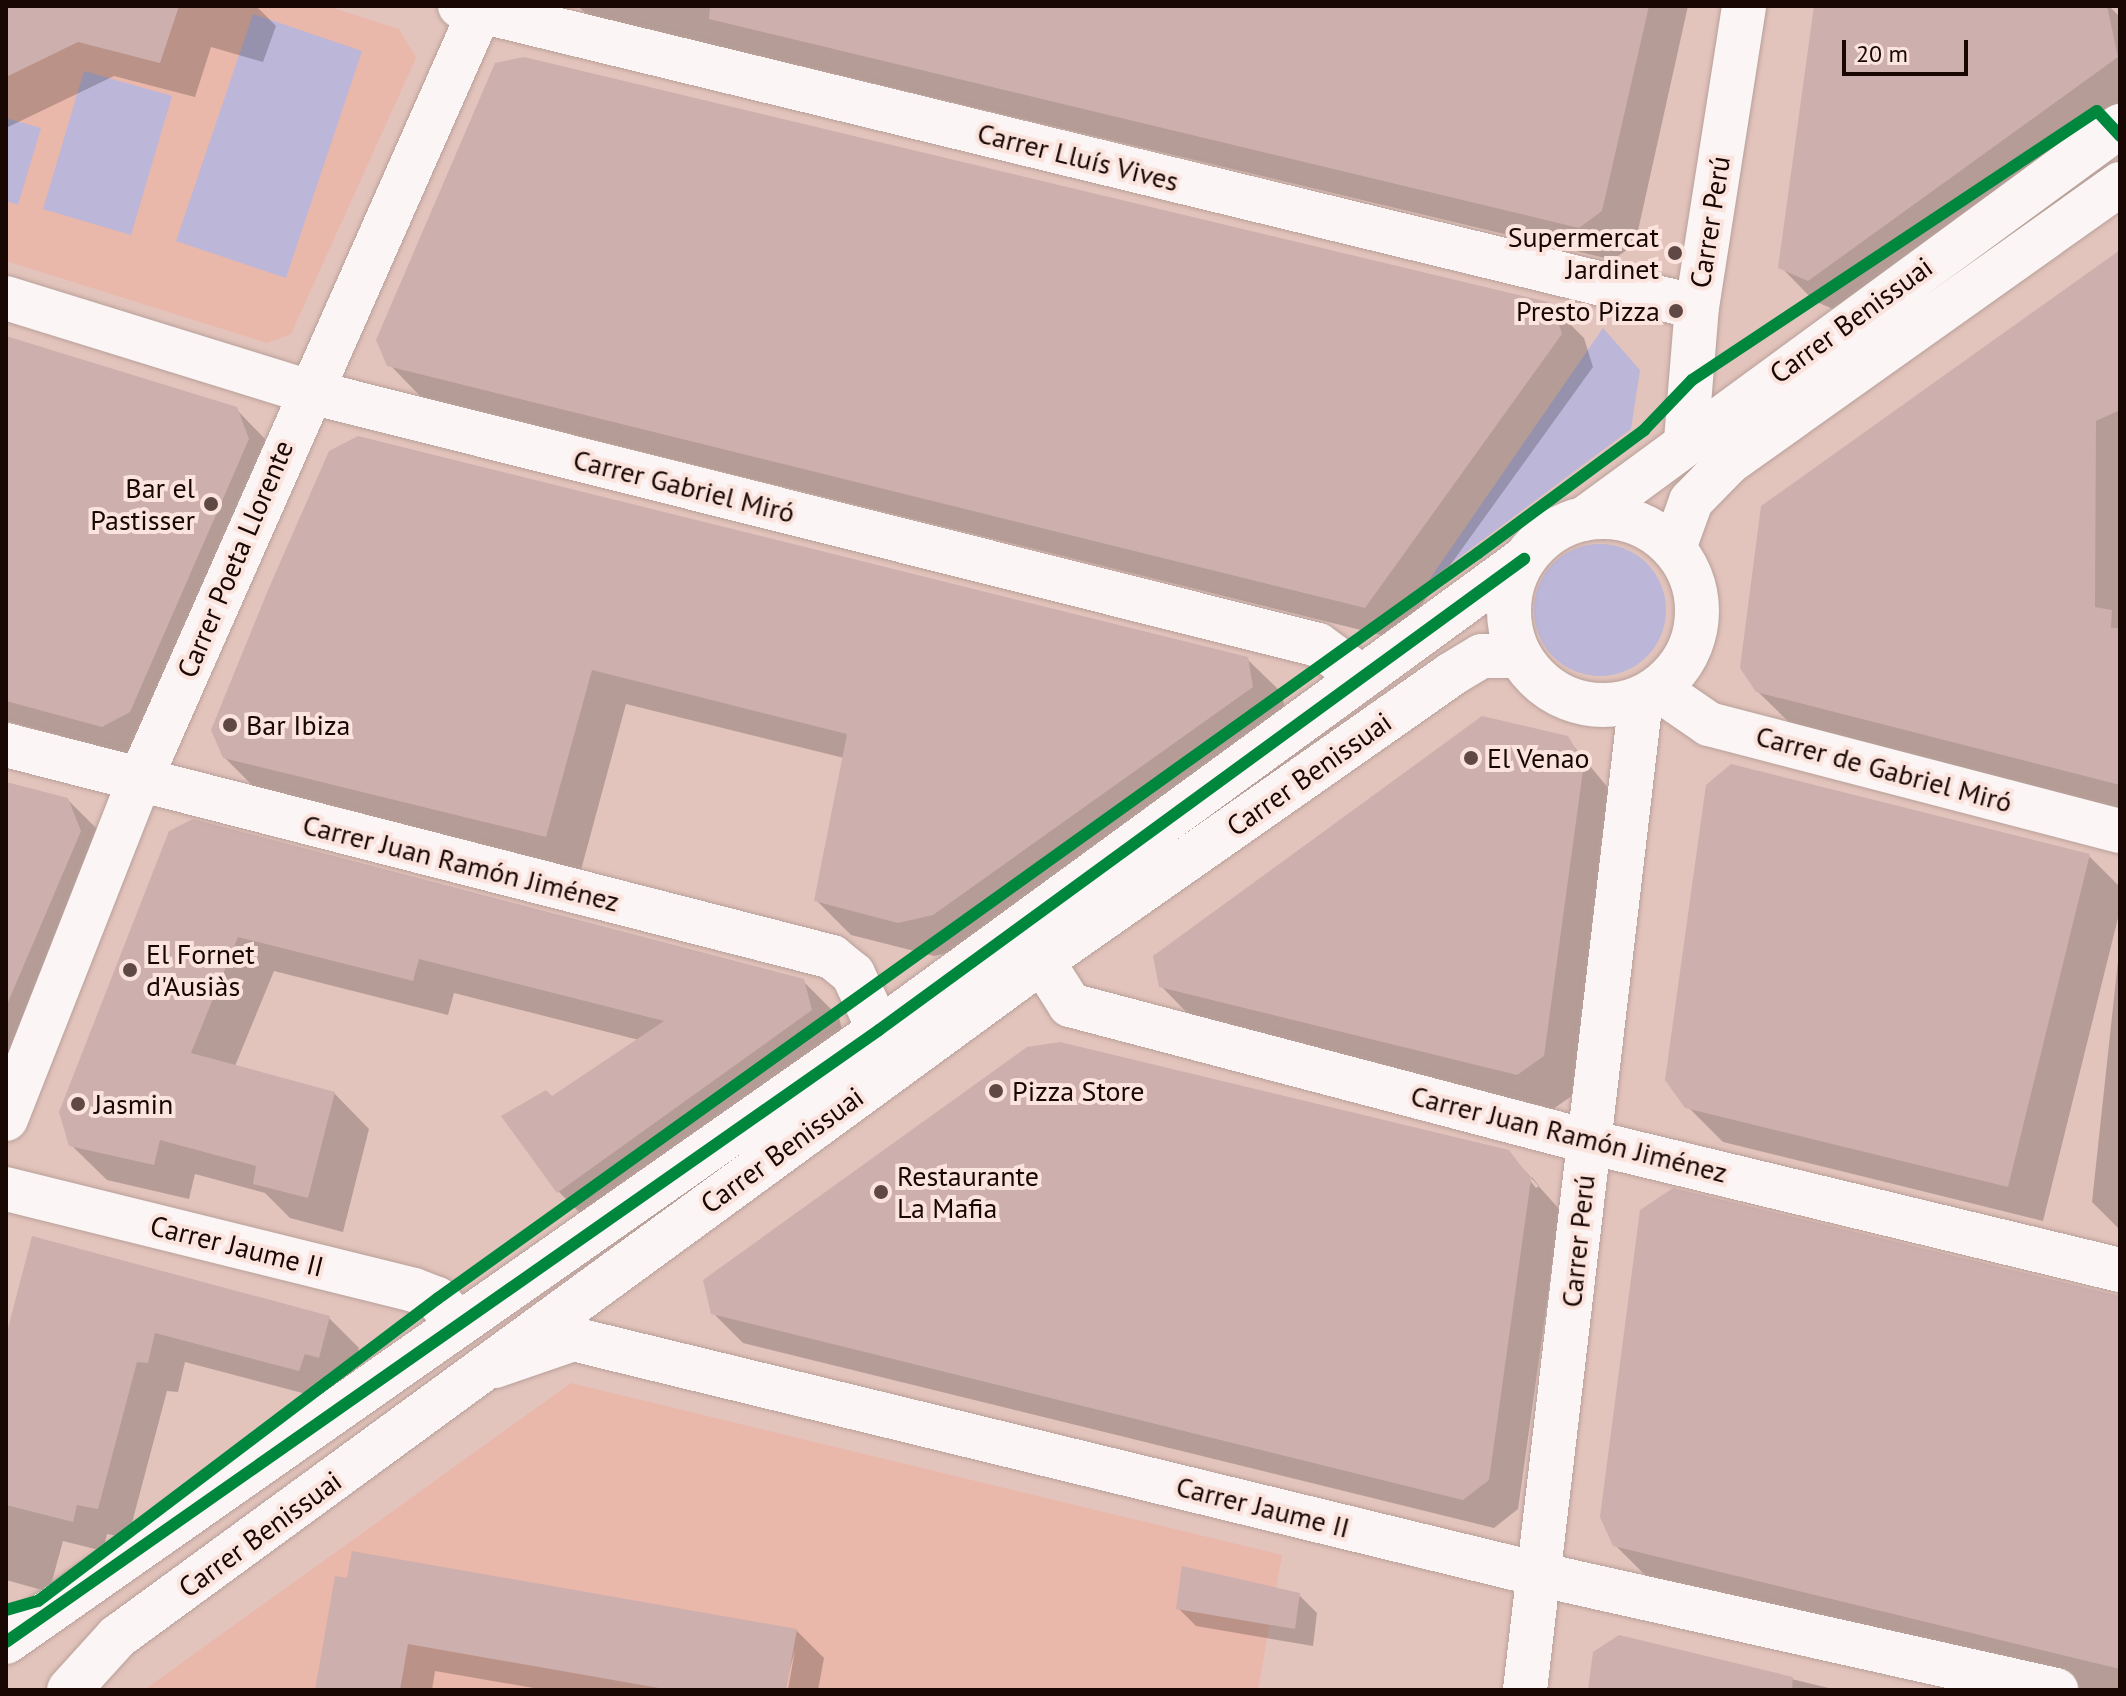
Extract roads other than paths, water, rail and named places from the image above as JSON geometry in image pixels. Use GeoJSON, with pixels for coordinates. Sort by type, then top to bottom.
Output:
{"type":"FeatureCollection","features":[{"type":"Feature","properties":{"kind":"street","name":"Carrer Perú"},"geometry":{"type":"LineString","coordinates":[[1686,440],[1697,307],[1744,6]]}},
{"type":"Feature","properties":{"kind":"street","name":"Carrer Lluís Vives"},"geometry":{"type":"LineString","coordinates":[[473,8],[1697,307]]}},
{"type":"Feature","properties":{"kind":"street","name":"Carrer Poeta Llorente"},"geometry":{"type":"LineString","coordinates":[[6,1119],[139,782],[473,8]]}},
{"type":"Feature","properties":{"kind":"street","name":"Carrer Benissuai"},"geometry":{"type":"LineString","coordinates":[[1584,519],[1686,440],[2120,126]]}},
{"type":"Feature","properties":{"kind":"street","name":"Carrer Benissuai"},"geometry":{"type":"LineString","coordinates":[[1674,548],[1691,501],[1729,462],[2120,184]]}},
{"type":"Feature","properties":{"kind":"street","name":"Carrer Gabriel Miró"},"geometry":{"type":"LineString","coordinates":[[6,298],[307,391],[1318,645],[1359,675]]}},
{"type":"Feature","properties":{"kind":"street"},"geometry":{"type":"LineString","coordinates":[[1617,518],[1674,548],[1689,570],[1698,622],[1678,670],[1649,693],[1586,704],[1537,679],[1520,656],[1509,607],[1524,559],[1561,526],[1584,519],[1617,518]]}},
{"type":"Feature","properties":{"kind":"street","name":"Carrer Benissuai"},"geometry":{"type":"LineString","coordinates":[[6,1642],[879,1030],[1359,675],[1524,559]]}},
{"type":"Feature","properties":{"kind":"street","name":"Carrer Benissuai"},"geometry":{"type":"LineString","coordinates":[[69,1690],[117,1637],[474,1373],[1042,961],[1450,675],[1482,656],[1520,656]]}},
{"type":"Feature","properties":{"kind":"street","name":"Carrer Perú"},"geometry":{"type":"LineString","coordinates":[[1525,1690],[1542,1575],[1590,1142],[1649,693]]}},
{"type":"Feature","properties":{"kind":"street","name":"Carrer de Gabriel Miró"},"geometry":{"type":"LineString","coordinates":[[1649,693],[1709,724],[2120,831]]}},
{"type":"Feature","properties":{"kind":"street","name":"Carrer Juan Ramón Jiménez"},"geometry":{"type":"LineString","coordinates":[[6,745],[139,782],[832,957],[853,974],[879,1030]]}},
{"type":"Feature","properties":{"kind":"street","name":"Carrer Juan Ramón Jiménez"},"geometry":{"type":"LineString","coordinates":[[1042,961],[1070,1005],[1590,1142],[2120,1270]]}},
{"type":"Feature","properties":{"kind":"street","name":"Carrer Jaume II"},"geometry":{"type":"LineString","coordinates":[[6,1189],[414,1290],[437,1299],[457,1323]]}},
{"type":"Feature","properties":{"kind":"street","name":"Carrer Jaume II"},"geometry":{"type":"LineString","coordinates":[[474,1373],[573,1339],[1542,1575],[2056,1690]]}},
{"type":"Feature","properties":{"kind":"place","name":"Supermercat Jardinet"},"geometry":{"type":"Point","coordinates":[1675,253]}},
{"type":"Feature","properties":{"kind":"place","name":"Presto Pizza"},"geometry":{"type":"Point","coordinates":[1676,311]}},
{"type":"Feature","properties":{"kind":"place","name":"Bar el Pastisser"},"geometry":{"type":"Point","coordinates":[211,504]}},
{"type":"Feature","properties":{"kind":"place","name":"Bar Ibiza"},"geometry":{"type":"Point","coordinates":[230,725]}},
{"type":"Feature","properties":{"kind":"place","name":"El Venao"},"geometry":{"type":"Point","coordinates":[1471,758]}},
{"type":"Feature","properties":{"kind":"place","name":"El Fornet d'Ausiàs"},"geometry":{"type":"Point","coordinates":[130,970]}},
{"type":"Feature","properties":{"kind":"place","name":"Pizza Store"},"geometry":{"type":"Point","coordinates":[996,1091]}},
{"type":"Feature","properties":{"kind":"place","name":"Jasmin"},"geometry":{"type":"Point","coordinates":[78,1104]}},
{"type":"Feature","properties":{"kind":"place","name":"Restaurante La Mafia"},"geometry":{"type":"Point","coordinates":[881,1192]}}]}
